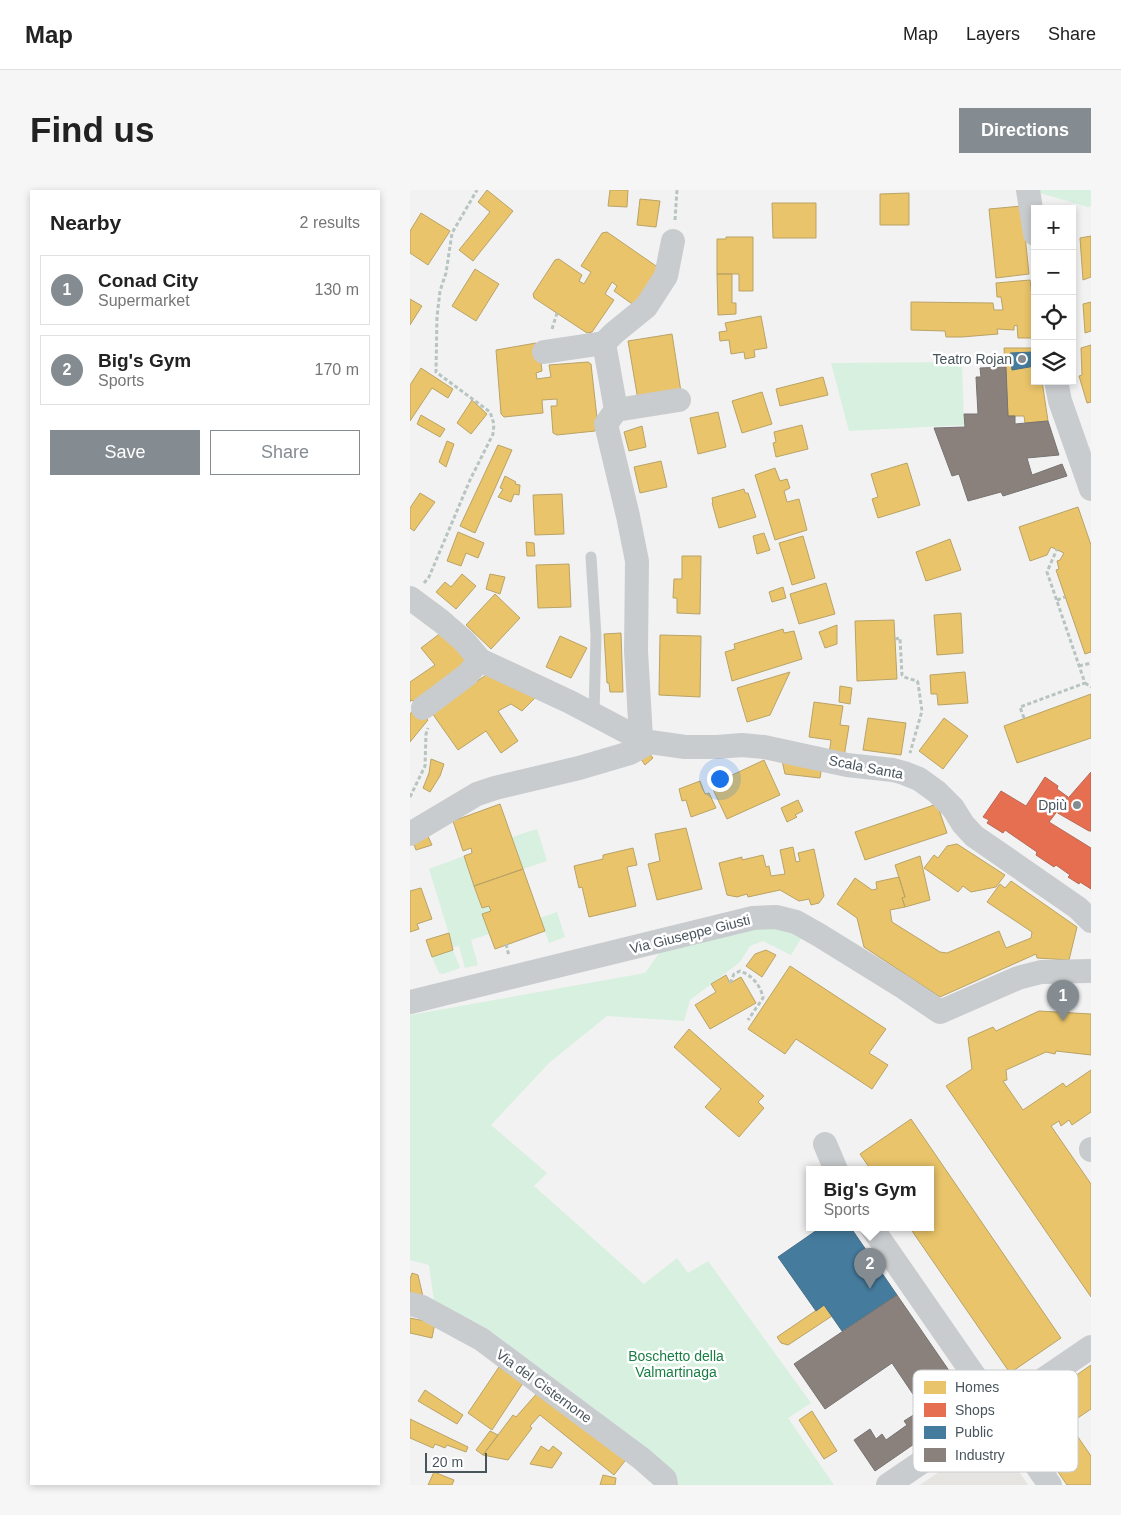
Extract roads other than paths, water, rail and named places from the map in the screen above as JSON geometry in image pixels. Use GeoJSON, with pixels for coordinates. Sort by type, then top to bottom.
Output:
{"type":"FeatureCollection","features":[{"type":"Feature","properties":{"kind":"street"},"geometry":{"type":"LineString","coordinates":[[1028,190],[1031,209]]}},
{"type":"Feature","properties":{"kind":"street"},"geometry":{"type":"LineString","coordinates":[[544,352],[604,343],[646,307],[666,276],[673,241]]}},
{"type":"Feature","properties":{"kind":"street"},"geometry":{"type":"LineString","coordinates":[[604,343],[616,410]]}},
{"type":"Feature","properties":{"kind":"street"},"geometry":{"type":"LineString","coordinates":[[1057,385],[1060,401],[1091,489]]}},
{"type":"Feature","properties":{"kind":"street"},"geometry":{"type":"LineString","coordinates":[[410,834],[476,794],[579,768],[630,752],[645,740],[636,651],[637,561],[606,424],[616,410],[679,400]]}},
{"type":"Feature","properties":{"kind":"street","name":"Scala Santa"},"geometry":{"type":"LineString","coordinates":[[416,591],[480,660],[645,740],[684,747],[742,745],[764,747],[847,765],[904,772],[919,779],[937,792],[953,808],[963,824],[974,836],[1078,908],[1091,921]]}},
{"type":"Feature","properties":{"kind":"street"},"geometry":{"type":"LineString","coordinates":[[423,708],[467,675],[480,660]]}},
{"type":"Feature","properties":{"kind":"street","name":"Via Giuseppe Giusti"},"geometry":{"type":"LineString","coordinates":[[410,1002],[753,918],[776,917],[796,922],[904,987],[940,1012],[1018,978],[1040,972],[1091,970]]}},
{"type":"Feature","properties":{"kind":"street"},"geometry":{"type":"LineString","coordinates":[[825,1144],[834,1166]]}},
{"type":"Feature","properties":{"kind":"street"},"geometry":{"type":"LineString","coordinates":[[874,1231],[970,1370]]}},
{"type":"Feature","properties":{"kind":"street","name":"Via del Cisternone"},"geometry":{"type":"LineString","coordinates":[[410,1304],[422,1307],[481,1340],[642,1459],[665,1479],[666,1485]]}},
{"type":"Feature","properties":{"kind":"street"},"geometry":{"type":"LineString","coordinates":[[1058,1370],[1091,1347]]}},
{"type":"Feature","properties":{"kind":"street"},"geometry":{"type":"LineString","coordinates":[[888,1485],[913,1468]]}},
{"type":"Feature","properties":{"kind":"street"},"geometry":{"type":"LineString","coordinates":[[1041,1472],[1050,1485]]}},
{"type":"Feature","properties":{"kind":"lane"},"geometry":{"type":"LineString","coordinates":[[591,557],[596,636],[594,714]]}},
{"type":"Feature","properties":{"kind":"place","name":"Teatro Rojan"},"geometry":{"type":"Point","coordinates":[1022,359]}},
{"type":"Feature","properties":{"kind":"place","name":"Dpiù"},"geometry":{"type":"Point","coordinates":[1077,805]}},
{"type":"Feature","properties":{"kind":"place","name":"Conad City"},"geometry":{"type":"Point","coordinates":[1063,1021]}},
{"type":"Feature","properties":{"kind":"place","name":"Big's Gym"},"geometry":{"type":"Point","coordinates":[870,1289]}},
{"type":"Feature","properties":{"kind":"park label","name":"Boschetto della Valmartinaga"},"geometry":{"type":"Point","coordinates":[676,1364]}}]}
